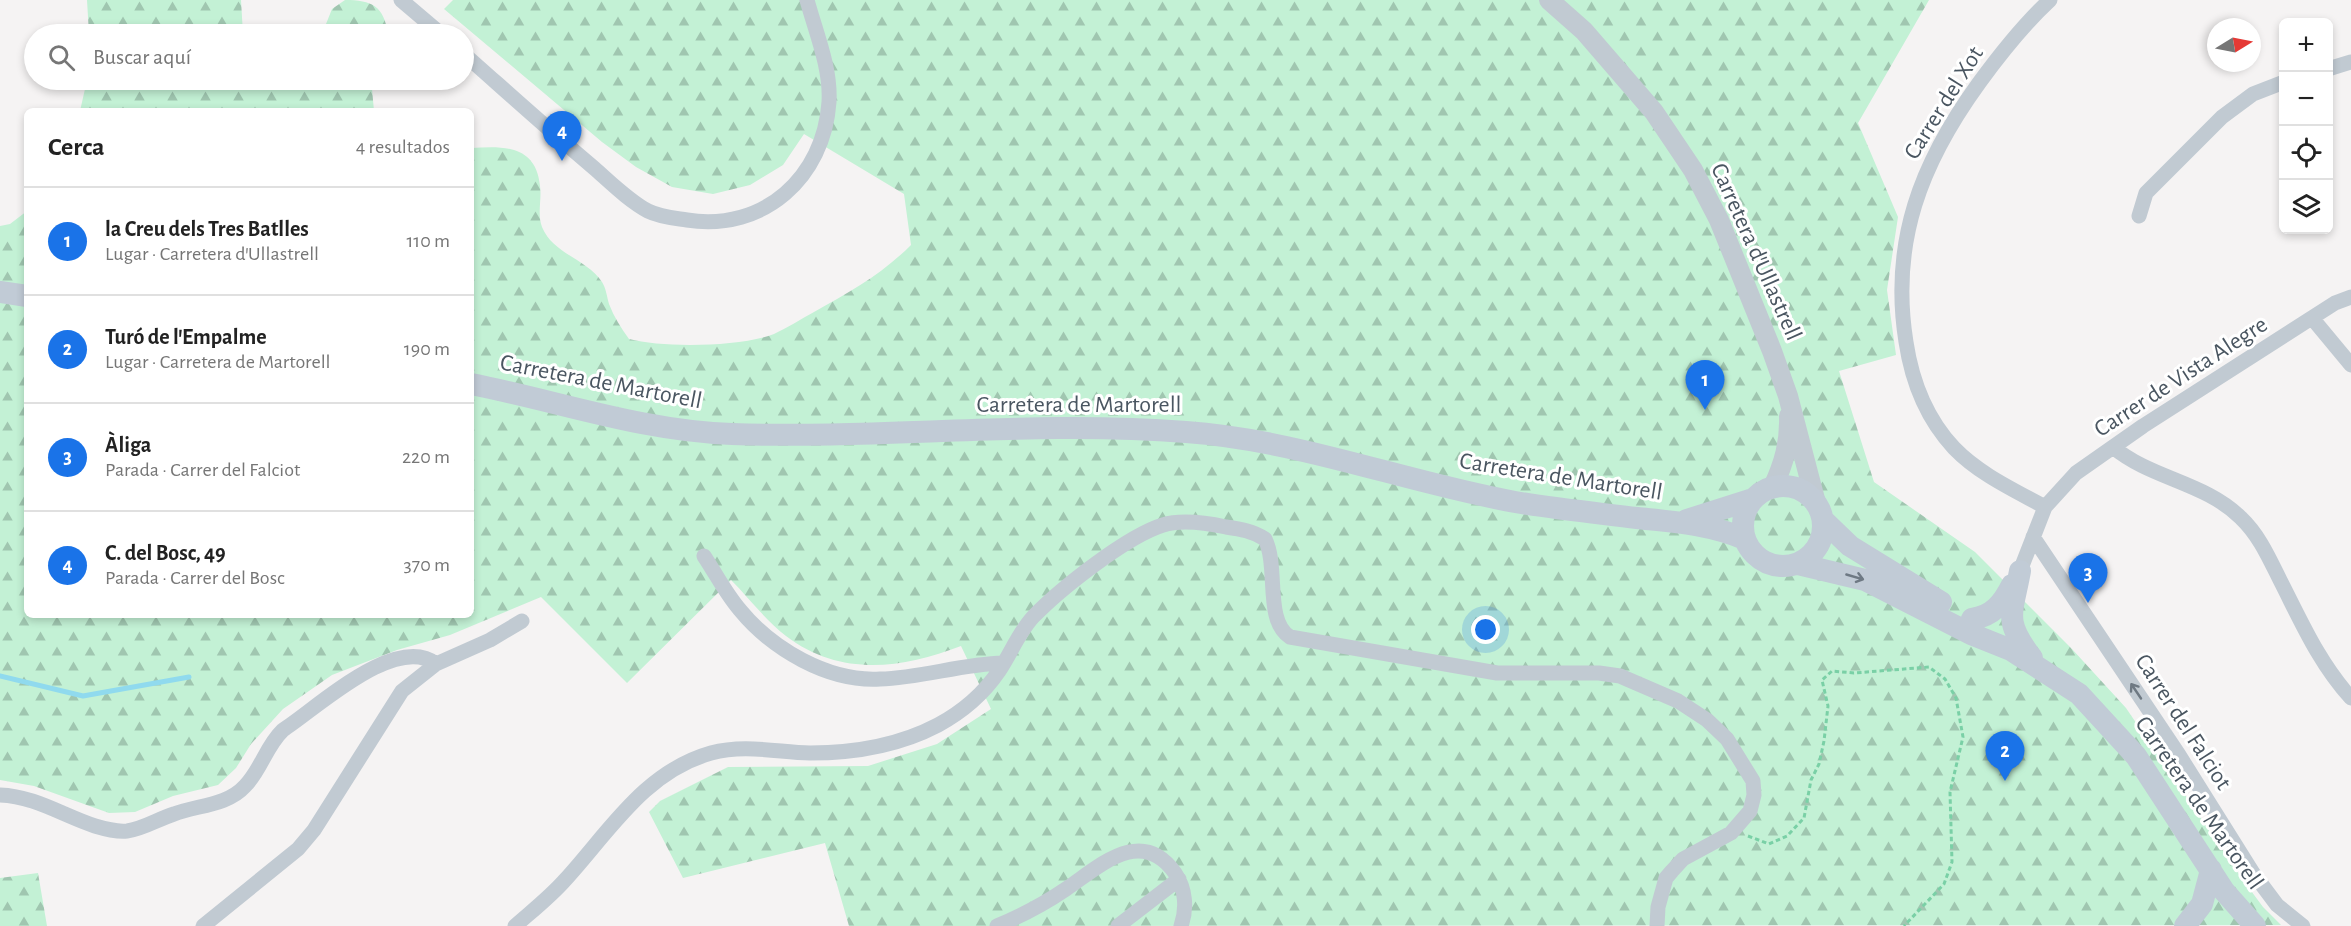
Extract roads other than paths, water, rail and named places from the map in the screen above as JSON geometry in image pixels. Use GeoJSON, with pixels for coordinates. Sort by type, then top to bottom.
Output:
{"type":"FeatureCollection","features":[{"type":"Feature","properties":{"kind":"main road"},"geometry":{"type":"LineString","coordinates":[[0,292],[24,296]]}},
{"type":"Feature","properties":{"kind":"main road"},"geometry":{"type":"LineString","coordinates":[[0,308],[24,310]]}},
{"type":"Feature","properties":{"kind":"main road","name":"Carretera de Martorell"},"geometry":{"type":"LineString","coordinates":[[474,385],[657,426],[729,434],[1080,429],[1189,432],[1245,438],[1426,483],[1513,501],[1564,510],[1682,521],[1706,526],[1745,540],[1749,549],[1762,561],[1780,567],[1798,564],[1865,580],[1971,634],[2011,650],[2079,694],[2123,739],[2224,891],[2255,926]]}},
{"type":"Feature","properties":{"kind":"main road","name":"Carretera de Martorell"},"geometry":{"type":"LineString","coordinates":[[1682,521],[1753,499],[1773,487],[1795,487],[1819,512],[1838,538],[1872,562],[1972,618],[2011,650]]}},
{"type":"Feature","properties":{"kind":"main road"},"geometry":{"type":"LineString","coordinates":[[1745,540],[1744,514],[1753,499]]}},
{"type":"Feature","properties":{"kind":"main road"},"geometry":{"type":"LineString","coordinates":[[1798,564],[1813,554],[1818,546],[1823,529],[1819,512]]}},
{"type":"Feature","properties":{"kind":"main road"},"geometry":{"type":"LineString","coordinates":[[1972,618],[1980,618],[1999,606],[2020,571]]}},
{"type":"Feature","properties":{"kind":"main road"},"geometry":{"type":"LineString","coordinates":[[2020,571],[2011,612],[2012,627],[2018,641],[2039,666]]}},
{"type":"Feature","properties":{"kind":"main road"},"geometry":{"type":"LineString","coordinates":[[2185,926],[2202,904],[2211,870]]}},
{"type":"Feature","properties":{"kind":"street"},"geometry":{"type":"LineString","coordinates":[[400,0],[429,24]]}},
{"type":"Feature","properties":{"kind":"street"},"geometry":{"type":"LineString","coordinates":[[474,63],[572,149],[647,210],[701,223],[719,221],[753,213],[782,198],[819,152],[827,126],[828,75],[807,0]]}},
{"type":"Feature","properties":{"kind":"street","name":"Carretera d'Ullastrell"},"geometry":{"type":"LineString","coordinates":[[1549,0],[1584,31],[1654,112],[1694,170],[1739,268],[1788,396],[1819,512]]}},
{"type":"Feature","properties":{"kind":"street","name":"Carrer del Xot"},"geometry":{"type":"LineString","coordinates":[[2045,507],[1977,468],[1954,449],[1936,427],[1918,394],[1908,357],[1901,311],[1900,279],[1914,203],[1937,146],[1998,56],[2026,22],[2050,0]]}},
{"type":"Feature","properties":{"kind":"street"},"geometry":{"type":"LineString","coordinates":[[2333,67],[2351,62]]}},
{"type":"Feature","properties":{"kind":"street"},"geometry":{"type":"LineString","coordinates":[[2139,216],[2146,193],[2222,117],[2253,94],[2279,84]]}},
{"type":"Feature","properties":{"kind":"street","name":"Carrer de Vista Alegre"},"geometry":{"type":"LineString","coordinates":[[2020,571],[2045,507],[2076,473],[2312,318],[2351,297]]}},
{"type":"Feature","properties":{"kind":"street"},"geometry":{"type":"LineString","coordinates":[[2312,318],[2351,365]]}},
{"type":"Feature","properties":{"kind":"street","name":"Carretera d'Ullastrell"},"geometry":{"type":"LineString","coordinates":[[1773,487],[1784,460],[1789,435],[1788,396]]}},
{"type":"Feature","properties":{"kind":"street"},"geometry":{"type":"LineString","coordinates":[[2114,447],[2130,461],[2207,493],[2242,518],[2259,539],[2314,648],[2335,680],[2351,698]]}},
{"type":"Feature","properties":{"kind":"street"},"geometry":{"type":"LineString","coordinates":[[514,926],[565,880],[635,798],[681,766],[722,750],[767,748],[811,753],[843,752],[900,741],[939,725],[972,702],[1003,663],[1032,618],[1084,573],[1134,538],[1165,524],[1180,523],[1247,531],[1265,539],[1270,548],[1277,621],[1281,631],[1290,637],[1497,673],[1599,673],[1620,676],[1678,701],[1707,720],[1727,739],[1753,781],[1754,795],[1750,811],[1736,828],[1683,859],[1666,878],[1658,907],[1657,926]]}},
{"type":"Feature","properties":{"kind":"street","name":"Carrer del Falciot"},"geometry":{"type":"LineString","coordinates":[[2032,537],[2179,755],[2253,873],[2277,905],[2303,926]]}},
{"type":"Feature","properties":{"kind":"street"},"geometry":{"type":"LineString","coordinates":[[704,556],[740,609],[758,629],[820,668],[837,674],[879,680],[979,663],[1003,663]]}},
{"type":"Feature","properties":{"kind":"street"},"geometry":{"type":"LineString","coordinates":[[203,926],[298,849],[314,830],[402,691],[436,664],[490,640],[522,621]]}},
{"type":"Feature","properties":{"kind":"street"},"geometry":{"type":"LineString","coordinates":[[0,795],[32,801],[98,827],[126,831],[140,828],[171,815],[220,802],[235,795],[246,786],[273,740],[283,730],[361,674],[412,655],[426,657],[436,664]]}},
{"type":"Feature","properties":{"kind":"street"},"geometry":{"type":"LineString","coordinates":[[997,926],[1020,917],[1066,889],[1102,862],[1123,852],[1138,851],[1153,854],[1165,862],[1179,879],[1185,907],[1181,926]]}},
{"type":"Feature","properties":{"kind":"street"},"geometry":{"type":"LineString","coordinates":[[1118,926],[1179,879]]}},
{"type":"Feature","properties":{"kind":"waterway"},"geometry":{"type":"LineString","coordinates":[[0,676],[83,696],[189,677]]}},
{"type":"Feature","properties":{"kind":"place","name":"C. del Bosc, 49"},"geometry":{"type":"Point","coordinates":[562,161]}},
{"type":"Feature","properties":{"kind":"place","name":"la Creu dels Tres Batlles"},"geometry":{"type":"Point","coordinates":[1705,410]}},
{"type":"Feature","properties":{"kind":"place","name":"Àliga"},"geometry":{"type":"Point","coordinates":[2088,603]}},
{"type":"Feature","properties":{"kind":"place","name":"Turó de l'Empalme"},"geometry":{"type":"Point","coordinates":[2005,781]}}]}
